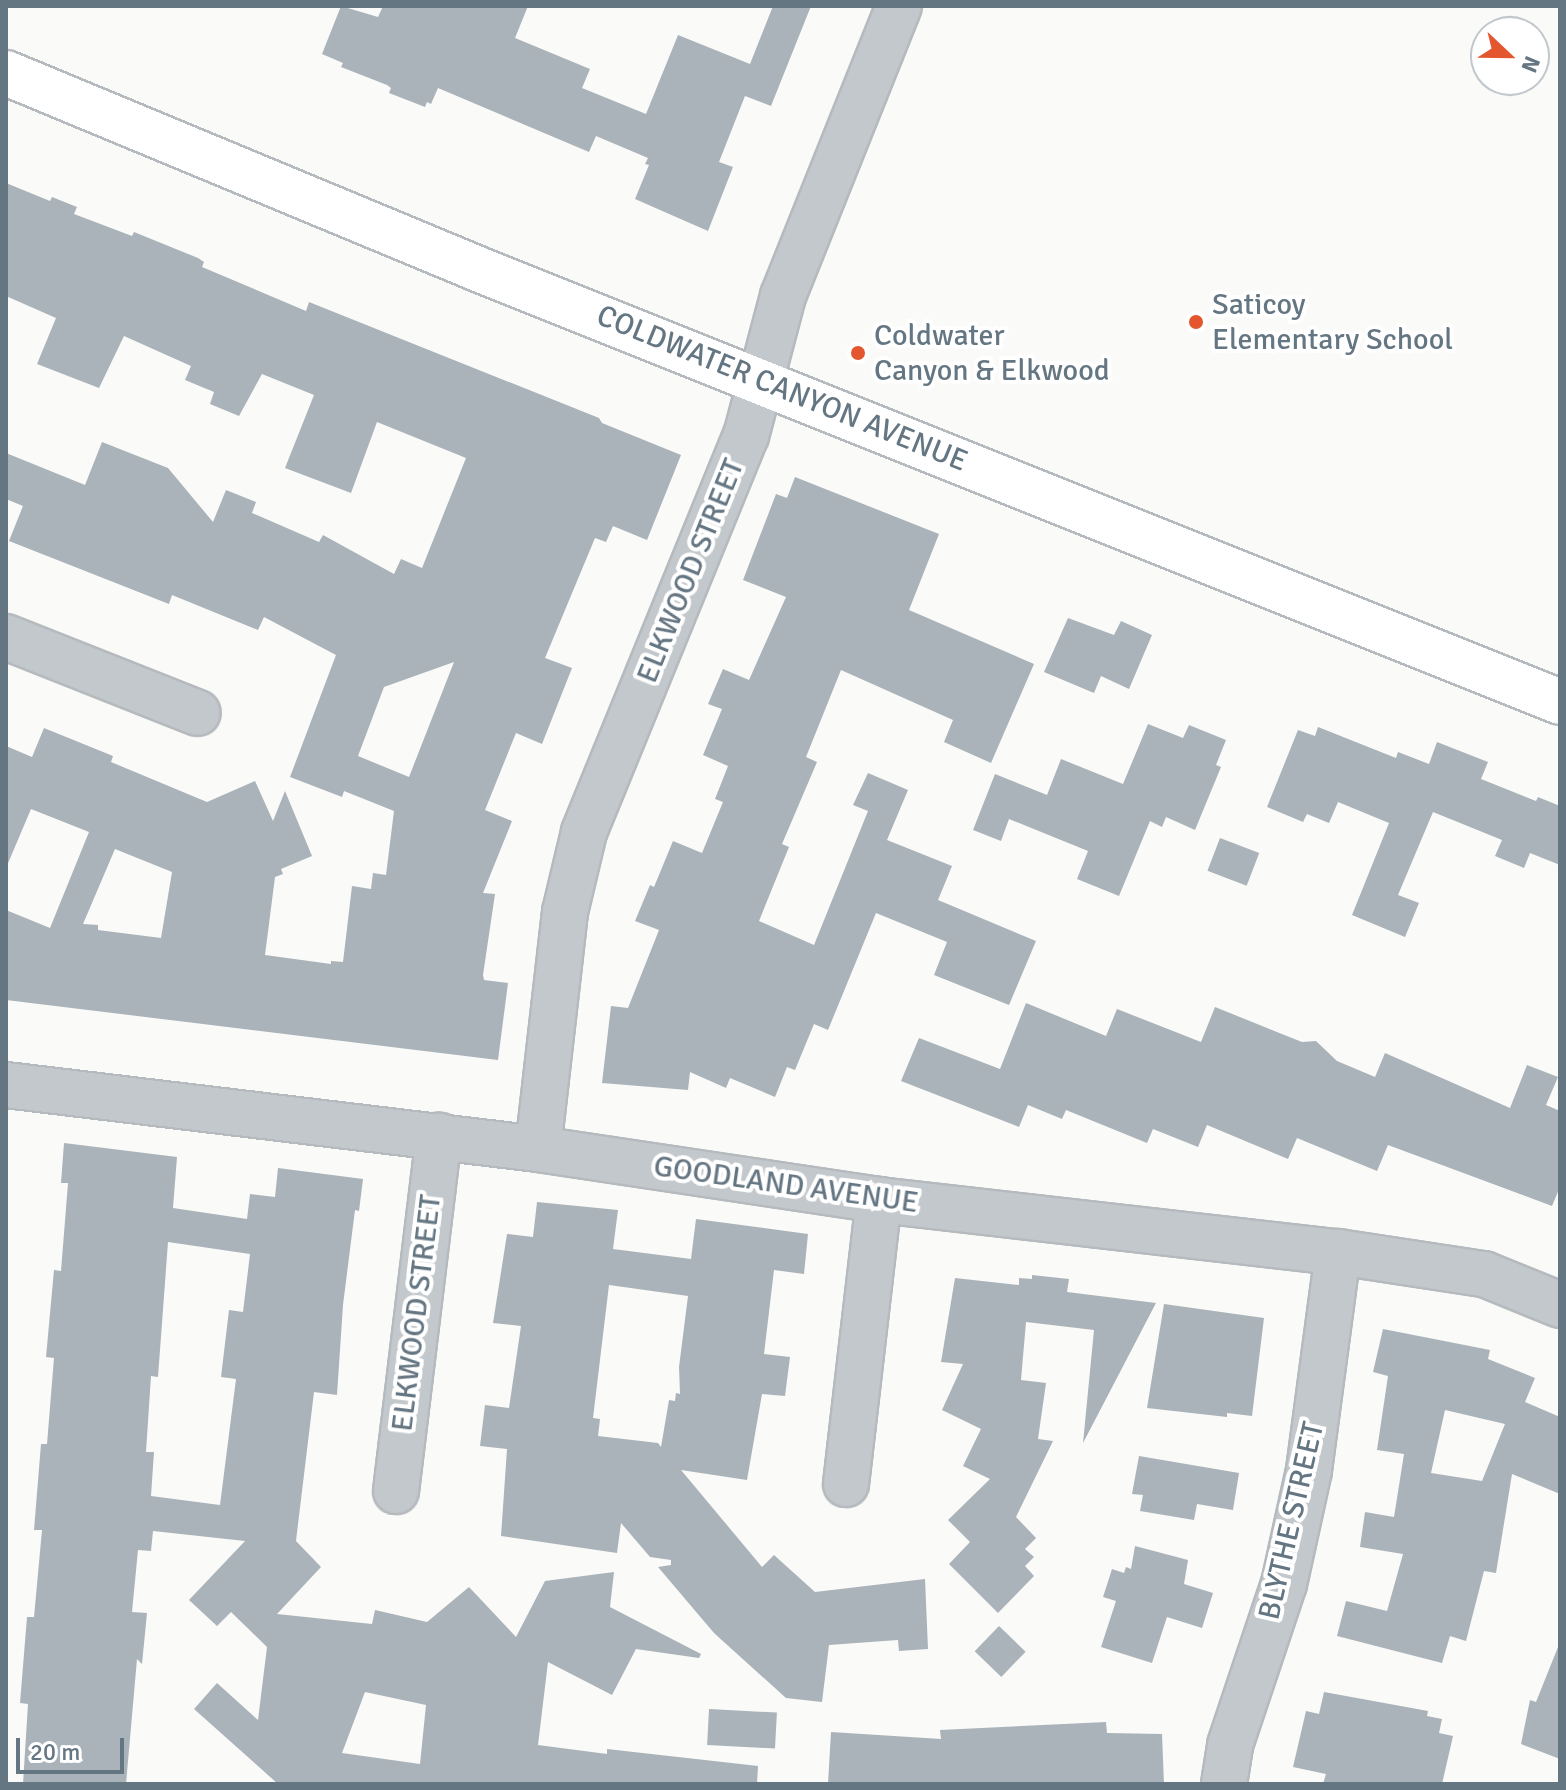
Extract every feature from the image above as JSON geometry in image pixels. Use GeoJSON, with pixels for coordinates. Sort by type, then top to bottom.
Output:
{"type":"FeatureCollection","features":[{"type":"Feature","properties":{"kind":"main road","name":"COLDWATER CANYON AVENUE"},"geometry":{"type":"LineString","coordinates":[[6,73],[478,269],[1560,702]]}},
{"type":"Feature","properties":{"kind":"street","name":"ELKWOOD STREET"},"geometry":{"type":"LineString","coordinates":[[538,1149],[565,912],[584,832],[746,436],[783,296],[899,6]]}},
{"type":"Feature","properties":{"kind":"street"},"geometry":{"type":"LineString","coordinates":[[6,637],[198,713]]}},
{"type":"Feature","properties":{"kind":"street","name":"GOODLAND AVENUE"},"geometry":{"type":"LineString","coordinates":[[6,1085],[538,1149],[879,1200],[1338,1252],[1484,1274],[1560,1305]]}},
{"type":"Feature","properties":{"kind":"street","name":"ELKWOOD STREET"},"geometry":{"type":"LineString","coordinates":[[396,1491],[439,1136]]}},
{"type":"Feature","properties":{"kind":"street"},"geometry":{"type":"LineString","coordinates":[[846,1484],[879,1200]]}},
{"type":"Feature","properties":{"kind":"street","name":"BLYTHE STREET"},"geometry":{"type":"LineString","coordinates":[[1224,1784],[1230,1745],[1284,1584],[1309,1470],[1338,1252]]}},
{"type":"Feature","properties":{"kind":"building"},"geometry":{"type":"Polygon","coordinates":[[[341,6],[378,17],[383,6],[528,6],[515,38],[590,69],[582,88],[646,114],[678,35],[750,64],[773,6],[811,6],[771,106],[745,96],[719,162],[733,167],[708,231],[635,199],[649,165],[645,164],[648,158],[596,136],[589,152],[438,88],[431,104],[427,102],[425,107],[389,93],[391,88],[387,85],[341,67],[343,63],[322,54],[341,6]]]}},
{"type":"Feature","properties":{"kind":"building"},"geometry":{"type":"Polygon","coordinates":[[[6,183],[50,201],[52,197],[77,207],[74,214],[132,236],[134,232],[198,258],[204,262],[202,267],[306,311],[309,302],[599,418],[602,423],[681,455],[647,540],[613,526],[606,542],[595,538],[545,658],[572,668],[542,744],[516,733],[485,810],[512,821],[483,893],[495,894],[484,980],[508,983],[498,1060],[6,1000],[6,910],[50,928],[89,832],[31,809],[6,868],[6,746],[32,757],[44,728],[113,756],[111,762],[207,802],[255,781],[273,821],[285,791],[312,856],[281,869],[283,874],[275,877],[265,955],[331,964],[331,961],[343,962],[352,886],[371,889],[373,873],[386,875],[394,811],[344,791],[342,797],[290,777],[336,655],[264,617],[258,630],[172,595],[169,604],[9,541],[23,506],[6,499],[6,453],[85,485],[102,442],[168,468],[213,522],[226,490],[256,502],[252,513],[319,542],[323,535],[394,574],[401,559],[422,568],[466,458],[377,422],[351,493],[285,468],[314,395],[262,374],[239,416],[210,404],[214,392],[185,380],[191,366],[124,336],[99,388],[37,364],[56,318],[6,296],[6,183]],[[454,662],[384,687],[358,756],[409,777],[454,662]],[[115,849],[83,924],[98,925],[98,930],[161,938],[172,872],[115,849]]]}},
{"type":"Feature","properties":{"kind":"building"},"geometry":{"type":"Polygon","coordinates":[[[795,477],[939,534],[909,610],[1034,664],[991,763],[944,742],[953,720],[841,670],[806,757],[817,762],[782,844],[789,847],[759,921],[814,945],[868,811],[853,805],[868,773],[908,790],[887,840],[952,866],[938,900],[1036,941],[1009,1005],[934,975],[947,942],[876,913],[828,1030],[814,1024],[795,1070],[787,1067],[775,1097],[730,1078],[726,1088],[690,1072],[688,1090],[602,1083],[611,1006],[628,1008],[659,930],[635,921],[650,885],[654,887],[673,841],[702,853],[723,802],[715,799],[728,766],[703,755],[722,709],[708,704],[723,669],[749,680],[786,597],[743,580],[776,494],[787,498],[795,477]]]}},
{"type":"Feature","properties":{"kind":"building"},"geometry":{"type":"Polygon","coordinates":[[[1068,618],[1114,635],[1121,621],[1152,635],[1129,689],[1101,676],[1094,693],[1044,672],[1068,618]]]}},
{"type":"Feature","properties":{"kind":"building"},"geometry":{"type":"Polygon","coordinates":[[[1148,724],[1183,738],[1189,725],[1226,740],[1216,765],[1221,767],[1195,830],[1166,817],[1162,827],[1150,821],[1119,896],[1077,879],[1088,851],[1009,819],[1001,841],[973,830],[995,774],[1047,795],[1061,759],[1123,784],[1148,724]]]}},
{"type":"Feature","properties":{"kind":"building"},"geometry":{"type":"Polygon","coordinates":[[[1318,727],[1396,758],[1398,752],[1429,764],[1437,742],[1488,762],[1481,779],[1536,801],[1538,797],[1560,806],[1560,865],[1530,853],[1524,868],[1495,856],[1502,840],[1433,812],[1398,895],[1419,903],[1405,937],[1352,915],[1389,823],[1338,802],[1329,823],[1307,814],[1303,822],[1267,807],[1298,730],[1315,736],[1318,727]]]}},
{"type":"Feature","properties":{"kind":"building"},"geometry":{"type":"Polygon","coordinates":[[[1220,838],[1259,853],[1247,886],[1207,871],[1220,838]]]}},
{"type":"Feature","properties":{"kind":"building"},"geometry":{"type":"Polygon","coordinates":[[[1026,1003],[1106,1036],[1117,1009],[1201,1042],[1215,1007],[1302,1042],[1316,1041],[1337,1061],[1375,1077],[1385,1053],[1510,1108],[1527,1065],[1558,1077],[1546,1105],[1560,1111],[1560,1187],[1552,1206],[1388,1145],[1377,1171],[1297,1138],[1288,1159],[1207,1125],[1198,1147],[1153,1129],[1147,1143],[1066,1110],[1062,1119],[1028,1105],[1019,1127],[901,1081],[919,1038],[1000,1069],[1026,1003]]]}},
{"type":"Feature","properties":{"kind":"building"},"geometry":{"type":"Polygon","coordinates":[[[64,1143],[177,1157],[173,1208],[247,1219],[250,1194],[275,1197],[278,1168],[363,1179],[359,1211],[355,1210],[343,1305],[337,1395],[314,1392],[296,1541],[321,1567],[277,1614],[372,1624],[375,1610],[427,1622],[469,1587],[516,1637],[545,1581],[614,1572],[610,1607],[701,1654],[699,1658],[636,1649],[612,1695],[548,1662],[538,1745],[607,1754],[607,1749],[758,1766],[757,1784],[278,1784],[194,1709],[217,1683],[258,1720],[267,1647],[231,1612],[217,1626],[189,1600],[245,1541],[153,1531],[151,1551],[138,1550],[132,1612],[147,1613],[142,1664],[137,1659],[126,1784],[23,1784],[28,1704],[20,1703],[27,1617],[34,1617],[42,1530],[34,1530],[41,1444],[47,1444],[54,1358],[46,1357],[54,1270],[61,1271],[68,1183],[61,1183],[64,1143]],[[168,1242],[158,1377],[151,1376],[146,1452],[154,1452],[151,1496],[220,1505],[236,1379],[221,1377],[229,1310],[243,1312],[250,1254],[168,1242]],[[365,1692],[342,1753],[420,1764],[426,1705],[365,1692]]]}},
{"type":"Feature","properties":{"kind":"building"},"geometry":{"type":"Polygon","coordinates":[[[537,1202],[618,1210],[613,1249],[691,1259],[696,1219],[808,1234],[804,1274],[774,1270],[764,1354],[790,1357],[785,1396],[762,1394],[747,1480],[681,1470],[762,1567],[774,1555],[815,1592],[925,1579],[928,1649],[899,1651],[898,1640],[829,1645],[822,1702],[786,1698],[714,1633],[658,1567],[671,1565],[671,1560],[650,1557],[621,1523],[617,1553],[501,1536],[507,1449],[480,1446],[485,1405],[509,1408],[521,1326],[493,1323],[507,1234],[533,1237],[537,1202]],[[609,1285],[593,1418],[600,1419],[598,1436],[658,1443],[661,1447],[669,1400],[675,1401],[676,1393],[680,1394],[679,1367],[688,1296],[609,1285]]]}},
{"type":"Feature","properties":{"kind":"building"},"geometry":{"type":"Polygon","coordinates":[[[1032,1275],[1069,1279],[1067,1292],[1156,1303],[1083,1443],[1094,1330],[1026,1322],[1021,1380],[1046,1383],[1038,1439],[1053,1441],[1016,1517],[1036,1538],[1025,1549],[1034,1557],[1025,1566],[1034,1576],[998,1613],[949,1564],[970,1542],[948,1520],[990,1479],[963,1466],[981,1429],[942,1410],[963,1364],[941,1362],[955,1278],[1019,1285],[1019,1278],[1032,1279],[1032,1275]]]}},
{"type":"Feature","properties":{"kind":"building"},"geometry":{"type":"Polygon","coordinates":[[[1164,1304],[1264,1318],[1252,1416],[1227,1413],[1227,1417],[1147,1408],[1164,1304]]]}},
{"type":"Feature","properties":{"kind":"building"},"geometry":{"type":"Polygon","coordinates":[[[1383,1329],[1490,1350],[1488,1359],[1535,1378],[1525,1402],[1560,1417],[1560,1494],[1512,1474],[1496,1573],[1484,1571],[1466,1641],[1450,1636],[1442,1663],[1337,1636],[1346,1601],[1387,1611],[1403,1554],[1360,1547],[1365,1512],[1394,1517],[1404,1454],[1377,1450],[1388,1376],[1373,1372],[1383,1329]],[[1445,1410],[1431,1473],[1482,1481],[1505,1424],[1445,1410]]]}},
{"type":"Feature","properties":{"kind":"building"},"geometry":{"type":"Polygon","coordinates":[[[1139,1456],[1239,1473],[1233,1510],[1197,1504],[1194,1520],[1140,1511],[1143,1495],[1132,1494],[1139,1456]]]}},
{"type":"Feature","properties":{"kind":"building"},"geometry":{"type":"Polygon","coordinates":[[[1135,1546],[1188,1560],[1184,1584],[1213,1593],[1202,1628],[1167,1617],[1152,1663],[1101,1647],[1116,1601],[1103,1597],[1112,1569],[1124,1573],[1126,1567],[1131,1569],[1135,1546]]]}},
{"type":"Feature","properties":{"kind":"building"},"geometry":{"type":"Polygon","coordinates":[[[999,1626],[1026,1652],[1001,1677],[975,1651],[999,1626]]]}},
{"type":"Feature","properties":{"kind":"building"},"geometry":{"type":"Polygon","coordinates":[[[1558,1647],[1560,1759],[1521,1744],[1530,1700],[1536,1702],[1558,1647]]]}},
{"type":"Feature","properties":{"kind":"building"},"geometry":{"type":"Polygon","coordinates":[[[1324,1692],[1428,1711],[1427,1716],[1442,1719],[1439,1733],[1453,1736],[1442,1784],[1323,1784],[1326,1774],[1293,1767],[1306,1711],[1319,1714],[1324,1692]]]}},
{"type":"Feature","properties":{"kind":"building"},"geometry":{"type":"Polygon","coordinates":[[[709,1709],[777,1713],[775,1749],[707,1745],[709,1709]]]}},
{"type":"Feature","properties":{"kind":"building"},"geometry":{"type":"Polygon","coordinates":[[[1106,1722],[1107,1733],[1162,1734],[1164,1784],[828,1784],[831,1732],[941,1739],[940,1730],[1106,1722]]]}},
{"type":"Feature","properties":{"kind":"place","name":"Saticoy Elementary School"},"geometry":{"type":"Point","coordinates":[1196,322]}},
{"type":"Feature","properties":{"kind":"place","name":"Coldwater Canyon & Elkwood"},"geometry":{"type":"Point","coordinates":[858,353]}}]}
